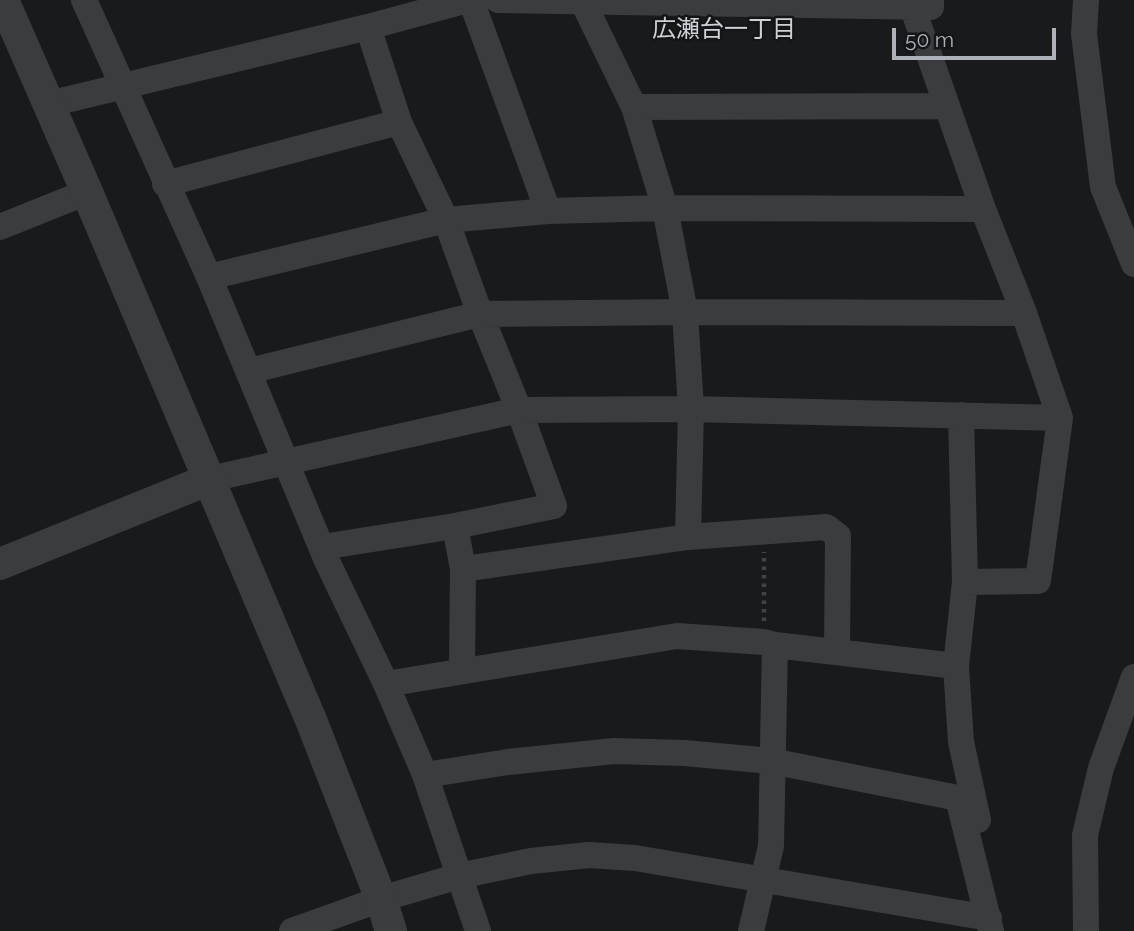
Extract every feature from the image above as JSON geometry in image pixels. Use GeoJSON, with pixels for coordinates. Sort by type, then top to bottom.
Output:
{"type":"FeatureCollection","features":[{"type":"Feature","properties":{"kind":"street"},"geometry":{"type":"LineString","coordinates":[[3,0],[88,192],[311,720],[391,931]]}},
{"type":"Feature","properties":{"kind":"street"},"geometry":{"type":"LineString","coordinates":[[84,0],[209,277],[322,547],[425,775],[478,931]]}},
{"type":"Feature","properties":{"kind":"street"},"geometry":{"type":"LineString","coordinates":[[49,104],[469,0],[548,211]]}},
{"type":"Feature","properties":{"kind":"street"},"geometry":{"type":"LineString","coordinates":[[498,0],[916,2],[947,106],[1060,418],[1038,581],[965,582]]}},
{"type":"Feature","properties":{"kind":"street"},"geometry":{"type":"LineString","coordinates":[[1086,0],[1084,34],[1103,187],[1134,264]]}},
{"type":"Feature","properties":{"kind":"street"},"geometry":{"type":"LineString","coordinates":[[583,1],[634,107],[665,208],[685,312],[691,408],[688,537]]}},
{"type":"Feature","properties":{"kind":"street"},"geometry":{"type":"LineString","coordinates":[[322,547],[455,526],[554,506],[446,220],[399,122],[368,27]]}},
{"type":"Feature","properties":{"kind":"street"},"geometry":{"type":"LineString","coordinates":[[634,107],[947,106]]}},
{"type":"Feature","properties":{"kind":"street"},"geometry":{"type":"LineString","coordinates":[[165,184],[399,122]]}},
{"type":"Feature","properties":{"kind":"street"},"geometry":{"type":"LineString","coordinates":[[0,227],[88,192]]}},
{"type":"Feature","properties":{"kind":"street"},"geometry":{"type":"LineString","coordinates":[[209,277],[446,220],[548,211],[665,208],[983,209]]}},
{"type":"Feature","properties":{"kind":"street"},"geometry":{"type":"LineString","coordinates":[[249,371],[480,314],[1024,313]]}},
{"type":"Feature","properties":{"kind":"street"},"geometry":{"type":"LineString","coordinates":[[0,564],[210,479],[519,410],[691,408],[1060,418]]}},
{"type":"Feature","properties":{"kind":"street"},"geometry":{"type":"LineString","coordinates":[[961,415],[965,582],[956,666],[961,742],[994,927]]}},
{"type":"Feature","properties":{"kind":"street"},"geometry":{"type":"LineString","coordinates":[[455,526],[463,569],[462,671]]}},
{"type":"Feature","properties":{"kind":"street"},"geometry":{"type":"LineString","coordinates":[[463,569],[688,537],[826,527],[838,536],[837,652]]}},
{"type":"Feature","properties":{"kind":"street"},"geometry":{"type":"LineString","coordinates":[[386,684],[677,636],[764,642],[956,666]]}},
{"type":"Feature","properties":{"kind":"street"},"geometry":{"type":"LineString","coordinates":[[751,931],[771,846],[775,645]]}},
{"type":"Feature","properties":{"kind":"street"},"geometry":{"type":"LineString","coordinates":[[1086,931],[1085,835],[1101,768],[1134,677]]}},
{"type":"Feature","properties":{"kind":"street"},"geometry":{"type":"LineString","coordinates":[[425,775],[508,762],[614,751],[685,753],[771,761],[958,798],[994,927]]}},
{"type":"Feature","properties":{"kind":"street"},"geometry":{"type":"LineString","coordinates":[[292,931],[380,899],[459,876],[531,861],[589,855],[635,858],[763,880],[994,927]]}},
{"type":"Feature","properties":{"kind":"district","name":"広瀬台一丁目"},"geometry":{"type":"Point","coordinates":[724,30]}}]}
